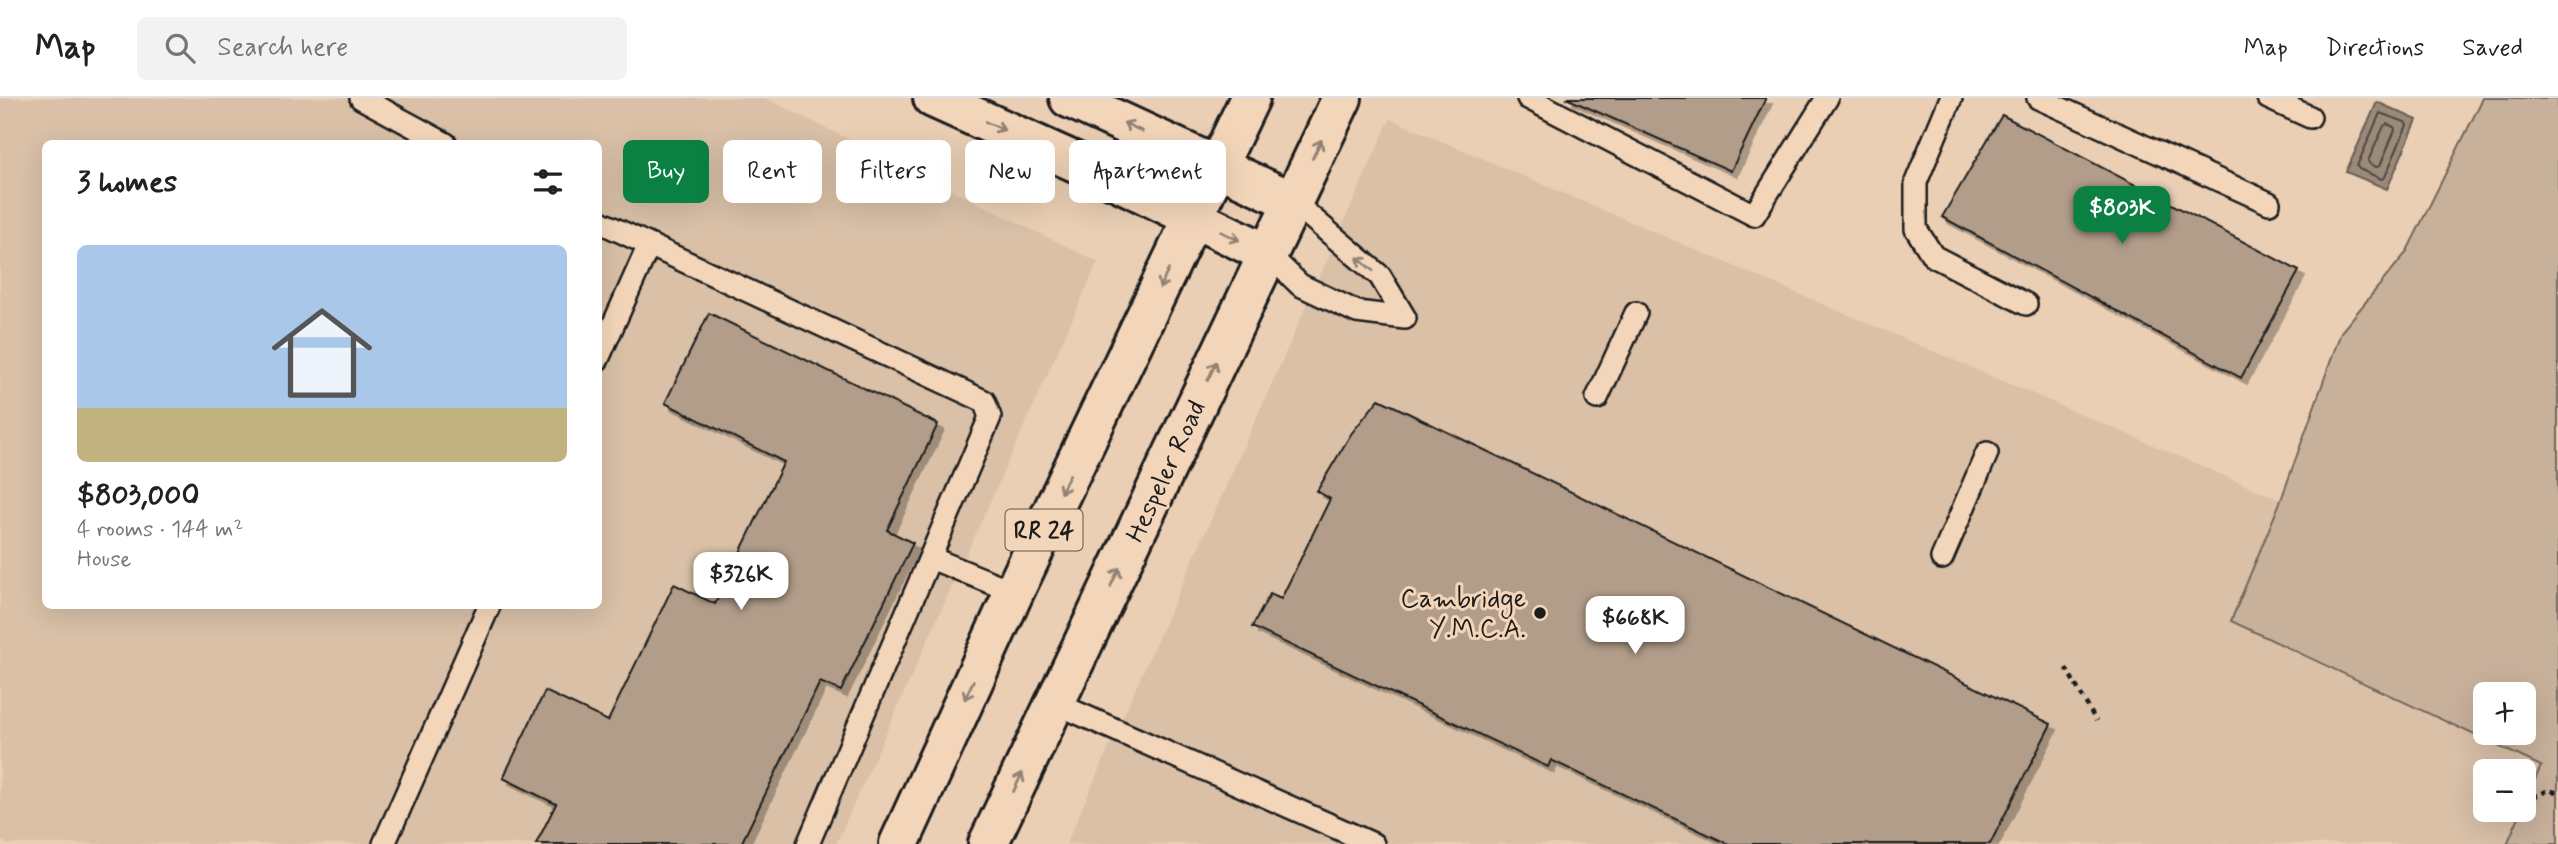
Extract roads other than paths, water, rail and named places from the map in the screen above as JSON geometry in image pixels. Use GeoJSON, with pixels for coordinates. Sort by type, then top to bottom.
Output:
{"type":"FeatureCollection","features":[{"type":"Feature","properties":{"kind":"main road"},"geometry":{"type":"LineString","coordinates":[[933,98],[1122,183],[1268,254]]}},
{"type":"Feature","properties":{"kind":"main road"},"geometry":{"type":"LineString","coordinates":[[1069,98],[1160,140]]}},
{"type":"Feature","properties":{"kind":"main road","name":"RR 24"},"geometry":{"type":"LineString","coordinates":[[1226,147],[1250,98]]}},
{"type":"Feature","properties":{"kind":"main road","name":"Hespeler Road"},"geometry":{"type":"LineString","coordinates":[[988,844],[1342,98]]}},
{"type":"Feature","properties":{"kind":"main road"},"geometry":{"type":"LineString","coordinates":[[1226,170],[1293,201]]}},
{"type":"Feature","properties":{"kind":"main road","name":"RR 24"},"geometry":{"type":"LineString","coordinates":[[899,844],[1014,592],[1200,203]]}},
{"type":"Feature","properties":{"kind":"lane"},"geometry":{"type":"LineString","coordinates":[[361,98],[439,140]]}},
{"type":"Feature","properties":{"kind":"lane"},"geometry":{"type":"LineString","coordinates":[[1528,98],[1754,215],[1827,98]]}},
{"type":"Feature","properties":{"kind":"lane"},"geometry":{"type":"LineString","coordinates":[[1951,98],[1916,182],[1916,229],[1933,256],[2026,304]]}},
{"type":"Feature","properties":{"kind":"lane"},"geometry":{"type":"LineString","coordinates":[[2038,98],[2269,203]]}},
{"type":"Feature","properties":{"kind":"lane"},"geometry":{"type":"LineString","coordinates":[[2269,98],[2310,117]]}},
{"type":"Feature","properties":{"kind":"lane"},"geometry":{"type":"LineString","coordinates":[[1268,254],[1300,285],[1356,312],[1405,318],[1380,276],[1293,201]]}},
{"type":"Feature","properties":{"kind":"lane"},"geometry":{"type":"LineString","coordinates":[[602,223],[984,401],[990,417],[808,844]]}},
{"type":"Feature","properties":{"kind":"lane"},"geometry":{"type":"LineString","coordinates":[[602,350],[649,245]]}},
{"type":"Feature","properties":{"kind":"lane"},"geometry":{"type":"LineString","coordinates":[[1597,398],[1636,313]]}},
{"type":"Feature","properties":{"kind":"lane"},"geometry":{"type":"LineString","coordinates":[[1942,558],[1987,453]]}},
{"type":"Feature","properties":{"kind":"lane"},"geometry":{"type":"LineString","coordinates":[[930,558],[1014,592]]}},
{"type":"Feature","properties":{"kind":"lane"},"geometry":{"type":"LineString","coordinates":[[384,844],[488,609]]}},
{"type":"Feature","properties":{"kind":"lane"},"geometry":{"type":"LineString","coordinates":[[1055,703],[1373,844]]}},
{"type":"Feature","properties":{"kind":"water"},"geometry":{"type":"Polygon","coordinates":[[[2377,102],[2417,120],[2387,189],[2346,172],[2377,102]]]}},
{"type":"Feature","properties":{"kind":"place","name":"Cambridge Y.M.C.A."},"geometry":{"type":"Point","coordinates":[1540,613]}}]}
